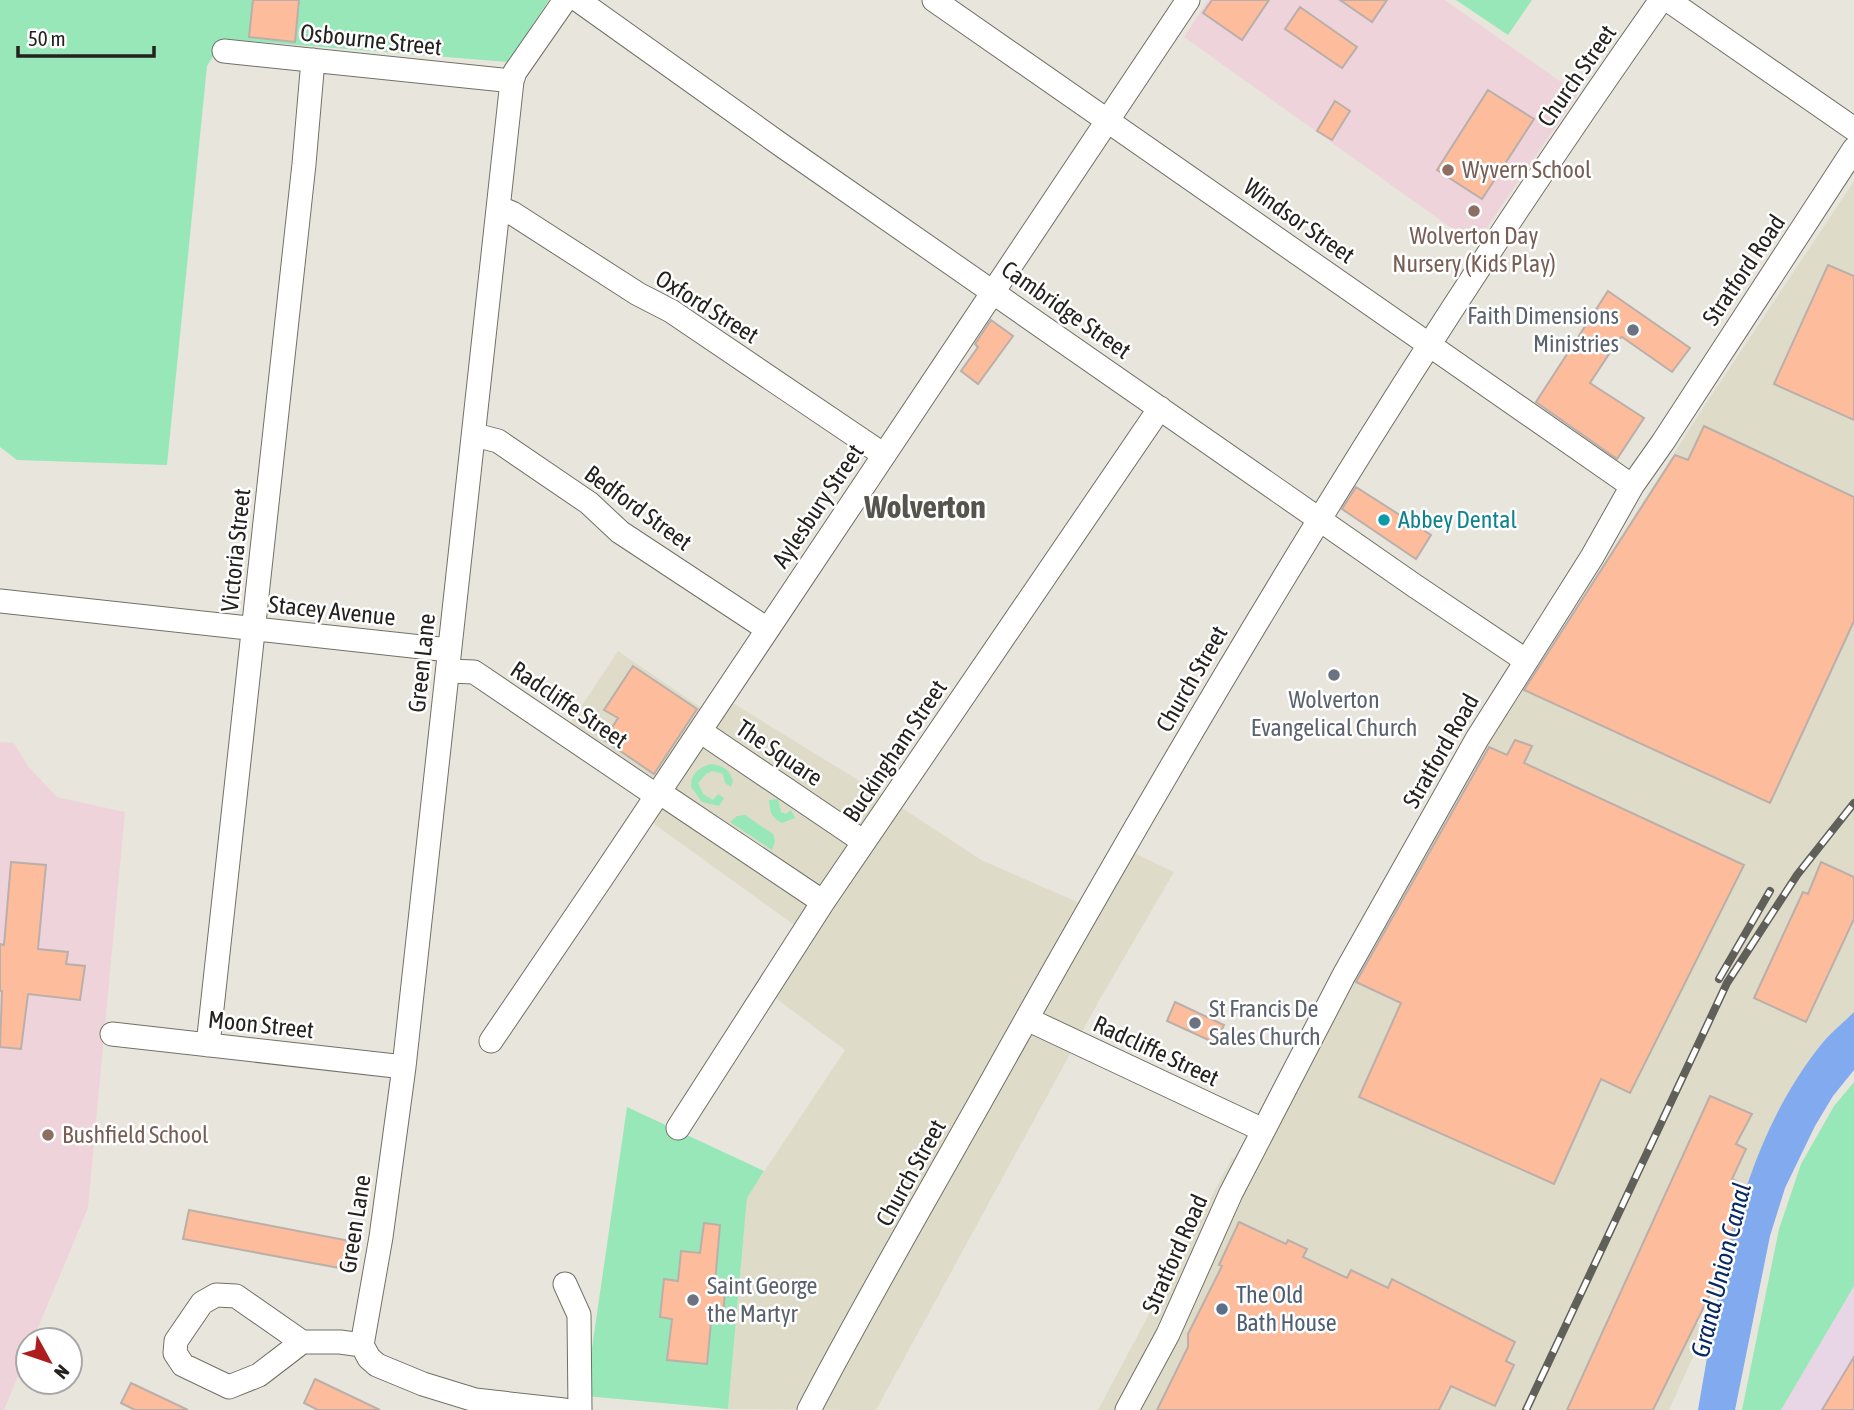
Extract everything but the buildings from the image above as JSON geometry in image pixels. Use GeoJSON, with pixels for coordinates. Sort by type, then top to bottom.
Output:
{"type":"FeatureCollection","features":[{"type":"Feature","properties":{"kind":"street","name":"Green Lane"},"geometry":{"type":"LineString","coordinates":[[362,1345],[382,1237],[404,1068],[512,82],[565,0]]}},
{"type":"Feature","properties":{"kind":"street","name":"Cambridge Street"},"geometry":{"type":"LineString","coordinates":[[578,0],[784,148],[1525,660]]}},
{"type":"Feature","properties":{"kind":"street","name":"Windsor Street"},"geometry":{"type":"LineString","coordinates":[[934,0],[1632,486]]}},
{"type":"Feature","properties":{"kind":"street","name":"Aylesbury Street"},"geometry":{"type":"LineString","coordinates":[[491,1041],[1188,0]]}},
{"type":"Feature","properties":{"kind":"street","name":"Church Street"},"geometry":{"type":"LineString","coordinates":[[809,1410],[1027,1019],[1265,606],[1428,345],[1576,122],[1661,0]]}},
{"type":"Feature","properties":{"kind":"street"},"geometry":{"type":"LineString","coordinates":[[1668,0],[1854,129]]}},
{"type":"Feature","properties":{"kind":"street","name":"Osbourne Street"},"geometry":{"type":"LineString","coordinates":[[224,51],[512,82]]}},
{"type":"Feature","properties":{"kind":"street","name":"Victoria Street"},"geometry":{"type":"LineString","coordinates":[[208,1045],[313,60]]}},
{"type":"Feature","properties":{"kind":"street","name":"Stratford Road"},"geometry":{"type":"LineString","coordinates":[[1127,1410],[1168,1334],[1231,1193],[1263,1130],[1344,975],[1477,739],[1592,557],[1632,486],[1664,442],[1854,149]]}},
{"type":"Feature","properties":{"kind":"street","name":"Oxford Street"},"geometry":{"type":"LineString","coordinates":[[500,208],[512,213],[638,294],[671,311],[884,454]]}},
{"type":"Feature","properties":{"kind":"street","name":"Buckingham Street"},"geometry":{"type":"LineString","coordinates":[[678,1128],[823,902],[1160,408]]}},
{"type":"Feature","properties":{"kind":"street","name":"Bedford Street"},"geometry":{"type":"LineString","coordinates":[[475,435],[498,441],[589,503],[620,532],[767,629]]}},
{"type":"Feature","properties":{"kind":"street","name":"Stacey Avenue"},"geometry":{"type":"LineString","coordinates":[[0,601],[254,629],[449,660]]}},
{"type":"Feature","properties":{"kind":"street","name":"Radcliffe Street"},"geometry":{"type":"LineString","coordinates":[[449,660],[474,672],[823,902]]}},
{"type":"Feature","properties":{"kind":"street","name":"The Square"},"geometry":{"type":"LineString","coordinates":[[700,731],[864,842]]}},
{"type":"Feature","properties":{"kind":"street","name":"Radcliffe Street"},"geometry":{"type":"LineString","coordinates":[[1027,1019],[1263,1130]]}},
{"type":"Feature","properties":{"kind":"street","name":"Moon Street"},"geometry":{"type":"LineString","coordinates":[[112,1034],[404,1068]]}},
{"type":"Feature","properties":{"kind":"street"},"geometry":{"type":"LineString","coordinates":[[565,1284],[579,1315],[580,1410]]}},
{"type":"Feature","properties":{"kind":"street"},"geometry":{"type":"LineString","coordinates":[[302,1342],[259,1375],[229,1387],[183,1365],[175,1353],[176,1341],[202,1303],[216,1295],[236,1296],[302,1342],[362,1345],[369,1358],[377,1365],[423,1384],[475,1400],[564,1410]]}},
{"type":"Feature","properties":{"kind":"shaded area","name":"Wyvern School"},"geometry":{"type":"Polygon","coordinates":[[[1208,0],[1445,0],[1578,94],[1475,245],[1184,37],[1208,0]]]}},
{"type":"Feature","properties":{"kind":"shaded area"},"geometry":{"type":"Polygon","coordinates":[[[1854,181],[1854,1012],[1821,1044],[1776,1117],[1696,1322],[1705,1330],[1669,1410],[1098,1410],[1232,1158],[1257,1169],[1358,968],[1487,746],[1703,408],[1854,181]]]}},
{"type":"Feature","properties":{"kind":"shaded area"},"geometry":{"type":"Polygon","coordinates":[[[618,651],[719,720],[731,702],[884,796],[981,860],[1096,910],[1130,851],[1174,872],[1100,999],[876,1410],[728,1409],[747,1197],[845,1050],[761,987],[797,927],[650,821],[661,806],[561,737],[618,651]]]}},
{"type":"Feature","properties":{"kind":"shaded area","name":"Bushfield School"},"geometry":{"type":"Polygon","coordinates":[[[0,742],[14,743],[28,766],[57,797],[125,812],[88,1208],[39,1326],[14,1326],[14,1386],[4,1410],[0,1410],[0,742]]]}},
{"type":"Feature","properties":{"kind":"shaded area"},"geometry":{"type":"Polygon","coordinates":[[[1854,1286],[1854,1410],[1781,1410],[1839,1311],[1854,1286]]]}},
{"type":"Feature","properties":{"kind":"green space"},"geometry":{"type":"Polygon","coordinates":[[[0,0],[549,0],[508,62],[224,39],[207,66],[167,465],[17,460],[0,447],[0,0]]]}},
{"type":"Feature","properties":{"kind":"green space"},"geometry":{"type":"Polygon","coordinates":[[[1456,0],[1532,0],[1508,35],[1456,0]]]}},
{"type":"Feature","properties":{"kind":"green space"},"geometry":{"type":"Polygon","coordinates":[[[710,764],[725,768],[733,781],[731,787],[725,783],[723,774],[713,771],[698,783],[703,794],[713,800],[718,794],[724,798],[719,806],[702,802],[691,787],[696,772],[710,764]]]}},
{"type":"Feature","properties":{"kind":"green space"},"geometry":{"type":"Polygon","coordinates":[[[778,799],[781,812],[786,814],[791,810],[795,818],[782,823],[773,816],[769,800],[778,799]]]}},
{"type":"Feature","properties":{"kind":"green space"},"geometry":{"type":"Polygon","coordinates":[[[745,815],[773,834],[775,841],[772,850],[730,822],[737,816],[745,815]]]}},
{"type":"Feature","properties":{"kind":"green space"},"geometry":{"type":"Polygon","coordinates":[[[1854,1082],[1854,1286],[1781,1410],[1742,1410],[1779,1229],[1801,1164],[1834,1106],[1854,1082]]]}},
{"type":"Feature","properties":{"kind":"green space"},"geometry":{"type":"Polygon","coordinates":[[[627,1107],[764,1171],[747,1198],[728,1409],[585,1396],[627,1107]]]}},
{"type":"Feature","properties":{"kind":"water"},"geometry":{"type":"Polygon","coordinates":[[[1854,1012],[1854,1070],[1833,1096],[1815,1126],[1785,1188],[1770,1236],[1735,1410],[1698,1410],[1725,1267],[1751,1174],[1769,1129],[1792,1086],[1824,1042],[1854,1012]]]}},
{"type":"Feature","properties":{"kind":"railway"},"geometry":{"type":"LineString","coordinates":[[1526,1410],[1727,983],[1797,875],[1854,803]]}},
{"type":"Feature","properties":{"kind":"railway"},"geometry":{"type":"LineString","coordinates":[[1719,979],[1770,891]]}},
{"type":"Feature","properties":{"kind":"place","name":"Wyvern School"},"geometry":{"type":"Point","coordinates":[1448,170]}},
{"type":"Feature","properties":{"kind":"place","name":"Wolverton Day Nursery (Kids Play)"},"geometry":{"type":"Point","coordinates":[1474,211]}},
{"type":"Feature","properties":{"kind":"place","name":"Faith Dimensions Ministries"},"geometry":{"type":"Point","coordinates":[1633,330]}},
{"type":"Feature","properties":{"kind":"place","name":"Abbey Dental"},"geometry":{"type":"Point","coordinates":[1384,520]}},
{"type":"Feature","properties":{"kind":"place","name":"Wolverton Evangelical Church"},"geometry":{"type":"Point","coordinates":[1334,675]}},
{"type":"Feature","properties":{"kind":"place","name":"St Francis De Sales Church"},"geometry":{"type":"Point","coordinates":[1195,1023]}},
{"type":"Feature","properties":{"kind":"place","name":"Bushfield School"},"geometry":{"type":"Point","coordinates":[48,1135]}},
{"type":"Feature","properties":{"kind":"place","name":"Saint George the Martyr"},"geometry":{"type":"Point","coordinates":[693,1300]}},
{"type":"Feature","properties":{"kind":"place","name":"The Old Bath House"},"geometry":{"type":"Point","coordinates":[1222,1309]}},
{"type":"Feature","properties":{"kind":"district","name":"Wolverton"},"geometry":{"type":"Point","coordinates":[925,507]}},
{"type":"Feature","properties":{"kind":"water label","name":"Grand Union Canal"},"geometry":{"type":"Point","coordinates":[1721,1270]}}]}
